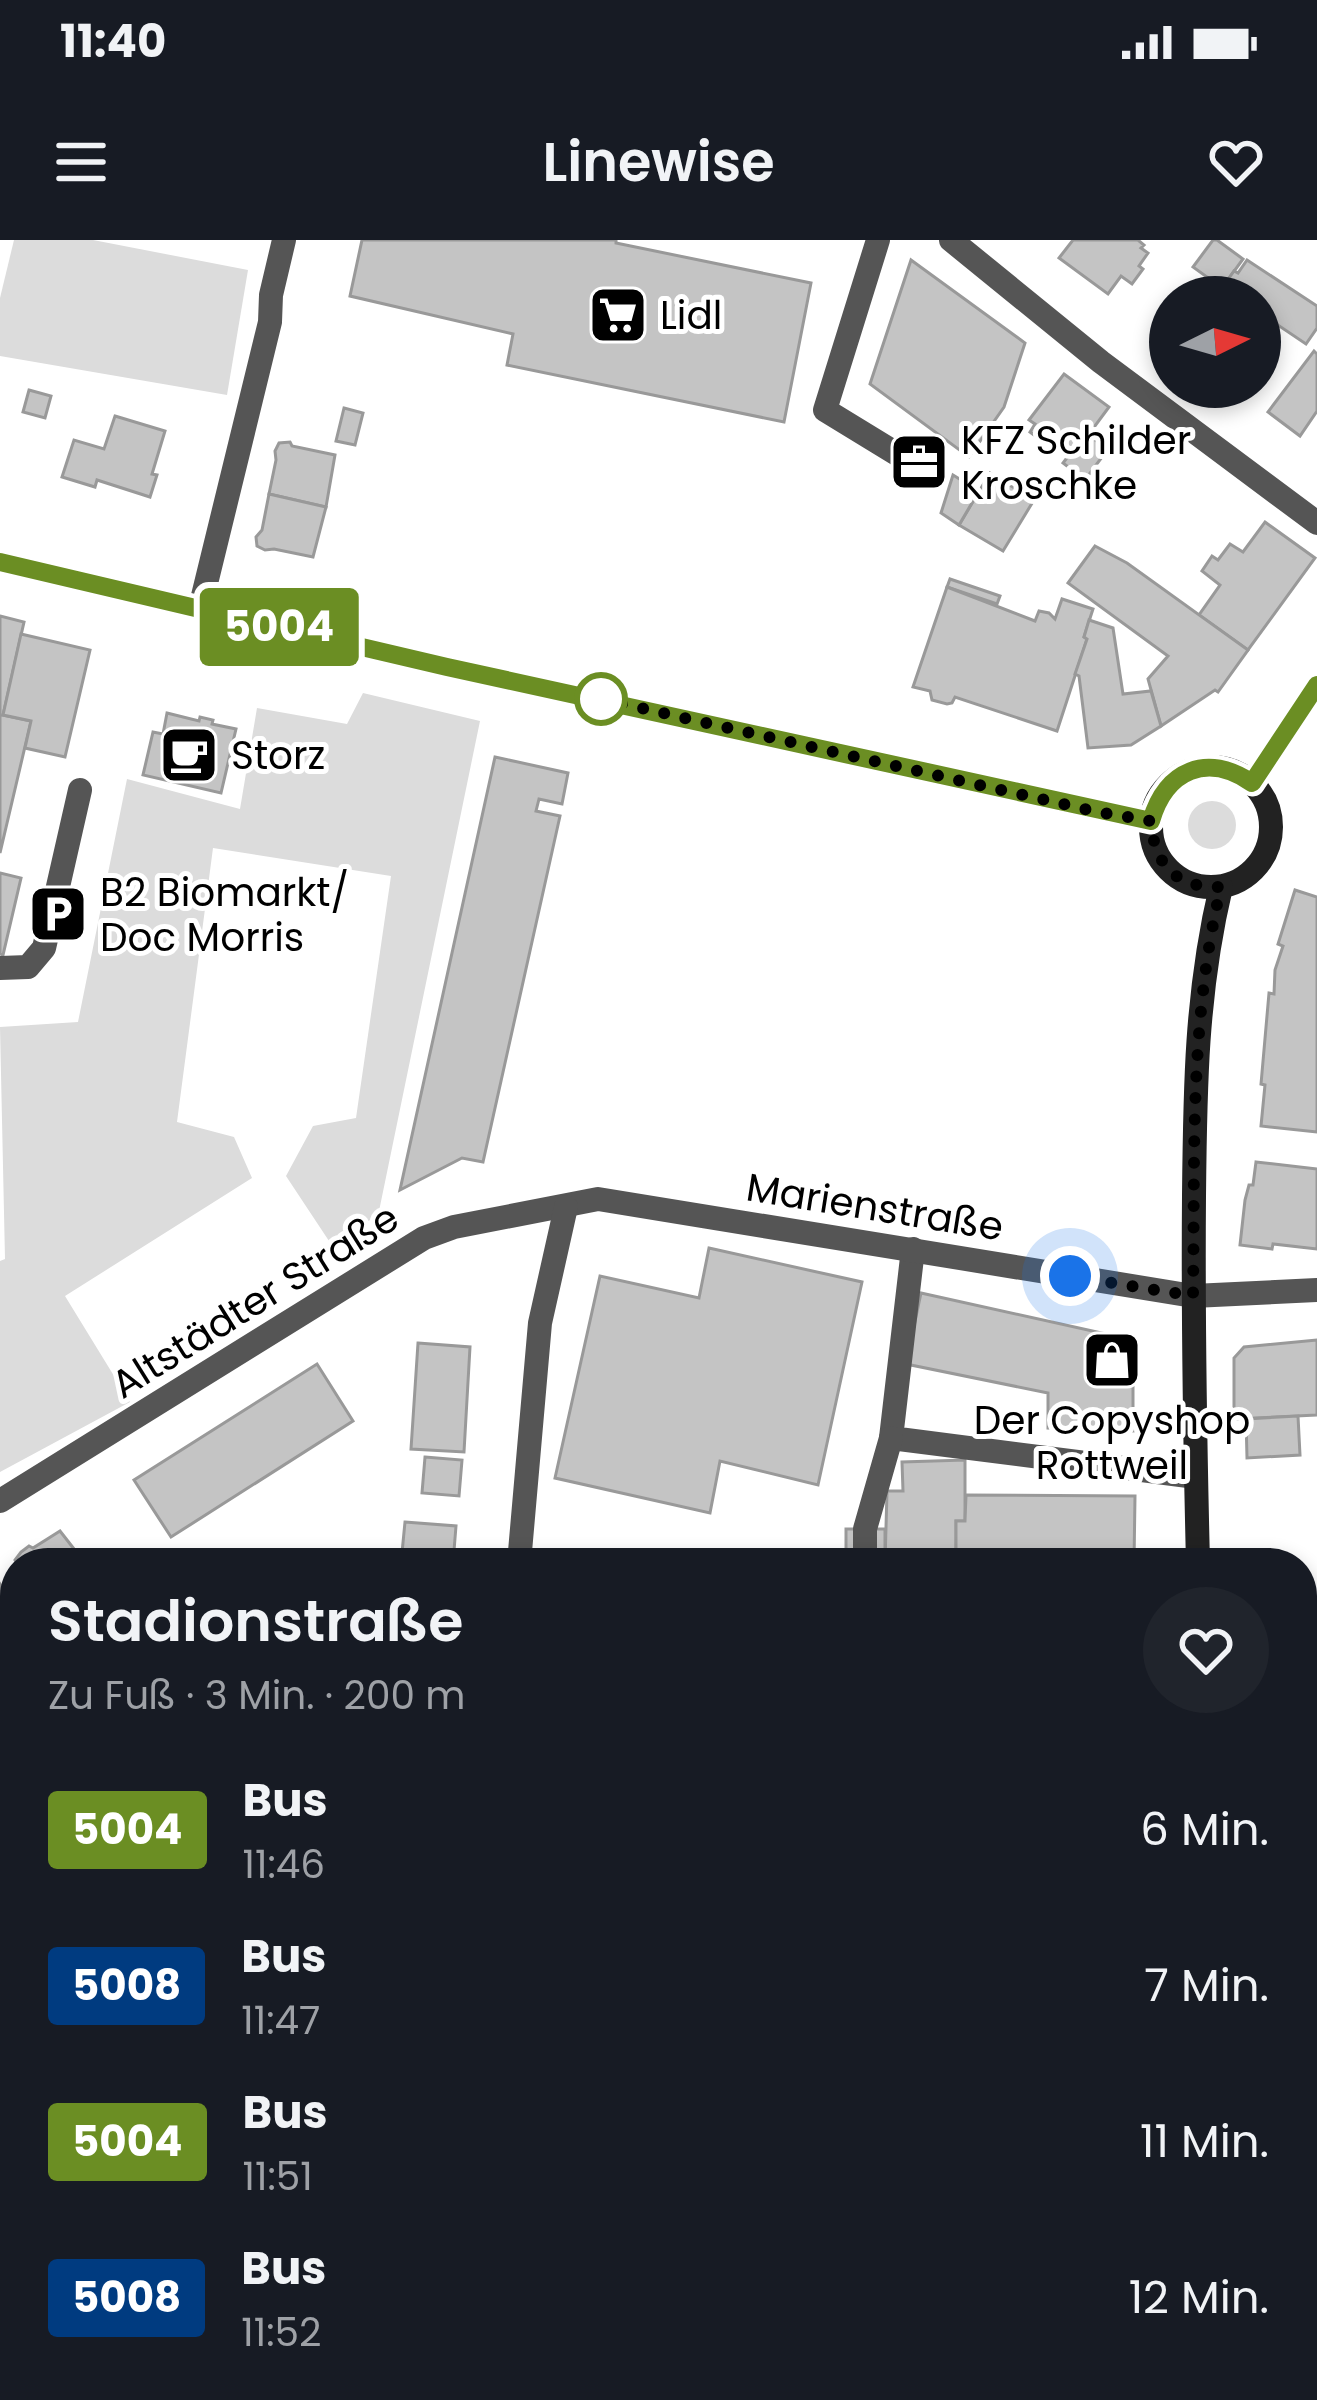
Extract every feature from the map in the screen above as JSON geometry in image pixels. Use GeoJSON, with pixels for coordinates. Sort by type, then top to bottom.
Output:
{"type":"FeatureCollection","features":[{"type":"Feature","properties":{"kind":"street"},"geometry":{"type":"LineString","coordinates":[[200,608],[270,322],[284,240]]}},
{"type":"Feature","properties":{"kind":"street"},"geometry":{"type":"LineString","coordinates":[[878,240],[825,410],[897,454]]}},
{"type":"Feature","properties":{"kind":"street"},"geometry":{"type":"LineString","coordinates":[[951,240],[1100,362],[1317,523]]}},
{"type":"Feature","properties":{"kind":"street"},"geometry":{"type":"LineString","coordinates":[[0,562],[447,667],[1151,821]]}},
{"type":"Feature","properties":{"kind":"street"},"geometry":{"type":"LineString","coordinates":[[1252,783],[1317,685]]}},
{"type":"Feature","properties":{"kind":"street"},"geometry":{"type":"LineString","coordinates":[[1218,767],[1252,783],[1264,798],[1272,835],[1255,870],[1221,887],[1185,882],[1170,872],[1152,839],[1151,821],[1166,787],[1199,768],[1218,767]]}},
{"type":"Feature","properties":{"kind":"street"},"geometry":{"type":"LineString","coordinates":[[0,968],[28,967],[44,948],[80,790]]}},
{"type":"Feature","properties":{"kind":"street"},"geometry":{"type":"LineString","coordinates":[[1198,1548],[1195,1054],[1207,945],[1221,887]]}},
{"type":"Feature","properties":{"kind":"street","name":"Marienstraße"},"geometry":{"type":"LineString","coordinates":[[566,1207],[598,1199],[1193,1296],[1317,1290]]}},
{"type":"Feature","properties":{"kind":"street"},"geometry":{"type":"LineString","coordinates":[[520,1548],[540,1323],[566,1207]]}},
{"type":"Feature","properties":{"kind":"street","name":"Altstädter Straße"},"geometry":{"type":"LineString","coordinates":[[0,1501],[424,1238],[454,1227],[566,1207]]}},
{"type":"Feature","properties":{"kind":"street"},"geometry":{"type":"LineString","coordinates":[[865,1548],[865,1529],[891,1438],[913,1249]]}},
{"type":"Feature","properties":{"kind":"street"},"geometry":{"type":"LineString","coordinates":[[891,1438],[1196,1477]]}},
{"type":"Feature","properties":{"kind":"shaded area"},"geometry":{"type":"Polygon","coordinates":[[[14,240],[93,240],[248,270],[227,395],[0,356],[0,298],[14,240]]]}},
{"type":"Feature","properties":{"kind":"shaded area"},"geometry":{"type":"Polygon","coordinates":[[[363,693],[480,721],[378,1216],[329,1241],[286,1176],[313,1126],[356,1118],[391,876],[213,848],[177,1122],[234,1137],[252,1178],[65,1296],[130,1402],[0,1472],[0,1261],[5,1259],[0,1027],[78,1022],[127,779],[240,809],[257,708],[347,724],[363,693]]]}},
{"type":"Feature","properties":{"kind":"shaded area"},"geometry":{"type":"Polygon","coordinates":[[[1212,801],[1229,808],[1236,825],[1229,842],[1212,849],[1195,842],[1188,825],[1195,808],[1212,801]]]}},
{"type":"Feature","properties":{"kind":"building","name":"Lidl"},"geometry":{"type":"Polygon","coordinates":[[[362,240],[616,240],[811,283],[784,422],[507,365],[513,334],[350,296],[362,240]]]}},
{"type":"Feature","properties":{"kind":"building"},"geometry":{"type":"Polygon","coordinates":[[[1073,240],[1138,240],[1148,253],[1132,284],[1121,276],[1108,294],[1059,258],[1073,240]]]}},
{"type":"Feature","properties":{"kind":"building"},"geometry":{"type":"Polygon","coordinates":[[[1213,240],[1243,259],[1231,276],[1205,276],[1193,267],[1213,240]]]}},
{"type":"Feature","properties":{"kind":"building"},"geometry":{"type":"Polygon","coordinates":[[[911,260],[1025,343],[1004,407],[969,457],[870,384],[911,260]]]}},
{"type":"Feature","properties":{"kind":"building"},"geometry":{"type":"Polygon","coordinates":[[[1247,260],[1271,276],[1230,276],[1247,260]]]}},
{"type":"Feature","properties":{"kind":"building"},"geometry":{"type":"Polygon","coordinates":[[[1281,282],[1317,306],[1317,328],[1306,344],[1281,327],[1281,282]]]}},
{"type":"Feature","properties":{"kind":"building"},"geometry":{"type":"Polygon","coordinates":[[[1314,351],[1317,411],[1300,436],[1268,412],[1281,408],[1281,395],[1314,351]]]}},
{"type":"Feature","properties":{"kind":"building"},"geometry":{"type":"Polygon","coordinates":[[[1064,374],[1109,407],[1075,453],[1059,441],[1053,449],[1030,432],[1035,424],[1029,420],[1064,374]]]}},
{"type":"Feature","properties":{"kind":"building"},"geometry":{"type":"Polygon","coordinates":[[[29,390],[51,396],[45,418],[23,412],[29,390]]]}},
{"type":"Feature","properties":{"kind":"building"},"geometry":{"type":"Polygon","coordinates":[[[344,408],[363,413],[355,445],[336,441],[344,408]]]}},
{"type":"Feature","properties":{"kind":"building"},"geometry":{"type":"Polygon","coordinates":[[[115,416],[165,431],[150,497],[97,480],[95,487],[62,477],[74,440],[104,449],[115,416]]]}},
{"type":"Feature","properties":{"kind":"building"},"geometry":{"type":"Polygon","coordinates":[[[1088,435],[1108,449],[1085,480],[1063,463],[1088,435]]]}},
{"type":"Feature","properties":{"kind":"building"},"geometry":{"type":"Polygon","coordinates":[[[279,443],[335,455],[326,507],[269,494],[275,451],[279,443]]]}},
{"type":"Feature","properties":{"kind":"building"},"geometry":{"type":"Polygon","coordinates":[[[990,473],[1034,500],[1003,551],[959,525],[990,473]]]}},
{"type":"Feature","properties":{"kind":"building"},"geometry":{"type":"Polygon","coordinates":[[[953,475],[979,491],[959,525],[941,513],[953,475]]]}},
{"type":"Feature","properties":{"kind":"building"},"geometry":{"type":"Polygon","coordinates":[[[269,494],[326,507],[313,557],[257,546],[269,494]]]}},
{"type":"Feature","properties":{"kind":"building"},"geometry":{"type":"Polygon","coordinates":[[[1265,522],[1315,558],[1248,650],[1199,615],[1220,585],[1202,571],[1212,556],[1218,560],[1230,544],[1243,552],[1265,522]]]}},
{"type":"Feature","properties":{"kind":"building"},"geometry":{"type":"Polygon","coordinates":[[[1095,546],[1127,563],[1248,650],[1218,692],[1161,726],[1148,679],[1168,656],[1068,583],[1095,546]]]}},
{"type":"Feature","properties":{"kind":"building"},"geometry":{"type":"Polygon","coordinates":[[[950,579],[1000,596],[997,604],[947,587],[950,579]]]}},
{"type":"Feature","properties":{"kind":"building"},"geometry":{"type":"Polygon","coordinates":[[[947,587],[1035,621],[1039,611],[1055,619],[1062,599],[1093,609],[1057,731],[955,697],[947,704],[932,700],[930,691],[913,687],[947,587]]]}},
{"type":"Feature","properties":{"kind":"building"},"geometry":{"type":"Polygon","coordinates":[[[0,616],[24,622],[3,715],[31,721],[0,853],[0,616]]]}},
{"type":"Feature","properties":{"kind":"building"},"geometry":{"type":"Polygon","coordinates":[[[1089,620],[1113,628],[1123,694],[1151,691],[1161,726],[1131,745],[1088,748],[1075,674],[1089,620]]]}},
{"type":"Feature","properties":{"kind":"building"},"geometry":{"type":"Polygon","coordinates":[[[21,634],[90,650],[65,757],[25,748],[31,721],[3,715],[21,634]]]}},
{"type":"Feature","properties":{"kind":"building","name":"Storz"},"geometry":{"type":"Polygon","coordinates":[[[167,713],[236,729],[221,793],[143,775],[153,732],[163,734],[167,713]]]}},
{"type":"Feature","properties":{"kind":"building"},"geometry":{"type":"Polygon","coordinates":[[[495,757],[568,773],[562,804],[539,799],[536,811],[560,816],[483,1162],[462,1158],[400,1190],[495,757]]]}},
{"type":"Feature","properties":{"kind":"building"},"geometry":{"type":"Polygon","coordinates":[[[0,873],[21,878],[3,955],[0,954],[0,873]]]}},
{"type":"Feature","properties":{"kind":"building"},"geometry":{"type":"Polygon","coordinates":[[[1295,890],[1317,897],[1317,1132],[1261,1126],[1269,993],[1274,994],[1283,946],[1278,944],[1295,890]]]}},
{"type":"Feature","properties":{"kind":"building"},"geometry":{"type":"Polygon","coordinates":[[[1256,1162],[1317,1169],[1317,1249],[1240,1245],[1245,1200],[1256,1162]]]}},
{"type":"Feature","properties":{"kind":"building"},"geometry":{"type":"Polygon","coordinates":[[[709,1248],[862,1282],[818,1485],[720,1461],[710,1513],[555,1478],[600,1276],[699,1298],[709,1248]]]}},
{"type":"Feature","properties":{"kind":"building"},"geometry":{"type":"Polygon","coordinates":[[[921,1293],[1133,1340],[1133,1431],[1048,1428],[1048,1393],[906,1364],[921,1293]]]}},
{"type":"Feature","properties":{"kind":"building"},"geometry":{"type":"Polygon","coordinates":[[[1317,1340],[1317,1415],[1234,1419],[1234,1358],[1244,1347],[1317,1340]]]}},
{"type":"Feature","properties":{"kind":"building"},"geometry":{"type":"Polygon","coordinates":[[[418,1343],[470,1347],[464,1452],[411,1449],[418,1343]]]}},
{"type":"Feature","properties":{"kind":"building"},"geometry":{"type":"Polygon","coordinates":[[[317,1364],[353,1421],[171,1537],[134,1480],[317,1364]]]}},
{"type":"Feature","properties":{"kind":"building"},"geometry":{"type":"Polygon","coordinates":[[[1298,1416],[1300,1455],[1247,1458],[1246,1419],[1298,1416]]]}},
{"type":"Feature","properties":{"kind":"building"},"geometry":{"type":"Polygon","coordinates":[[[425,1457],[462,1460],[459,1496],[422,1493],[425,1457]]]}},
{"type":"Feature","properties":{"kind":"building"},"geometry":{"type":"Polygon","coordinates":[[[965,1460],[965,1521],[956,1521],[956,1548],[885,1548],[887,1491],[903,1491],[902,1462],[965,1460]]]}},
{"type":"Feature","properties":{"kind":"building"},"geometry":{"type":"Polygon","coordinates":[[[966,1495],[1135,1496],[1134,1548],[956,1548],[956,1521],[965,1521],[966,1495]]]}},
{"type":"Feature","properties":{"kind":"building"},"geometry":{"type":"Polygon","coordinates":[[[405,1522],[456,1526],[454,1548],[402,1548],[405,1522]]]}},
{"type":"Feature","properties":{"kind":"building"},"geometry":{"type":"Polygon","coordinates":[[[846,1529],[885,1529],[885,1548],[846,1548],[846,1529]]]}},
{"type":"Feature","properties":{"kind":"building"},"geometry":{"type":"Polygon","coordinates":[[[60,1531],[73,1548],[33,1548],[60,1531]]]}},
{"type":"Feature","properties":{"kind":"bus line","name":"5004"},"geometry":{"type":"LineString","coordinates":[[0,562],[447,667],[1151,821],[1166,787],[1199,768],[1237,772],[1252,783],[1317,685]]}},
{"type":"Feature","properties":{"kind":"place","name":"Lidl"},"geometry":{"type":"Point","coordinates":[618,315]}},
{"type":"Feature","properties":{"kind":"place","name":"KFZ Schilder Kroschke"},"geometry":{"type":"Point","coordinates":[919,462]}},
{"type":"Feature","properties":{"kind":"place","name":"Storz"},"geometry":{"type":"Point","coordinates":[189,755]}},
{"type":"Feature","properties":{"kind":"place","name":"B2 Biomarkt/ Doc Morris"},"geometry":{"type":"Point","coordinates":[58,914]}},
{"type":"Feature","properties":{"kind":"place","name":"Der Copyshop Rottweil"},"geometry":{"type":"Point","coordinates":[1112,1360]}},
{"type":"Feature","properties":{"kind":"route"},"geometry":{"type":"LineString","coordinates":[[601,699],[1151,821],[1152,839],[1170,872],[1185,882],[1221,887],[1207,945],[1195,1054],[1193,1296],[1070,1276]]}}]}
